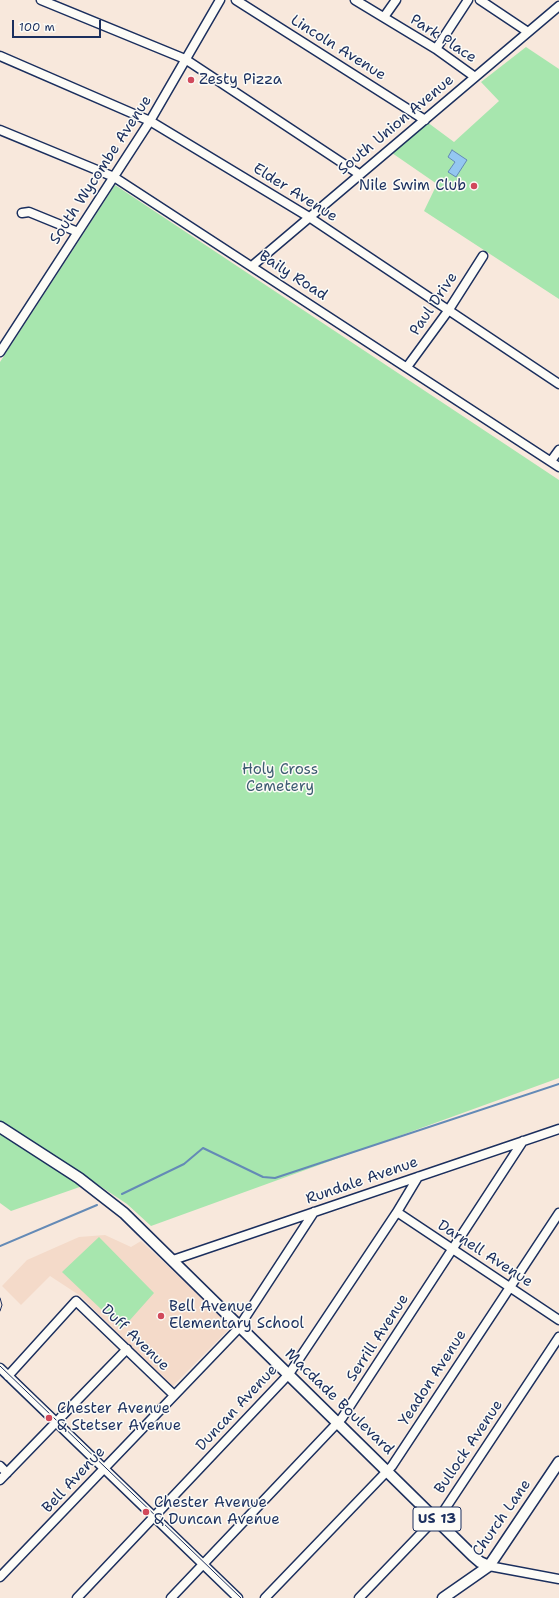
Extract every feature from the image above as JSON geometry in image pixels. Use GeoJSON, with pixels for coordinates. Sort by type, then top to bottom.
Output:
{"type":"FeatureCollection","features":[{"type":"Feature","properties":{"kind":"main road","name":"Macdade Boulevard"},"geometry":{"type":"LineString","coordinates":[[0,1127],[104,1196],[134,1222],[480,1562],[489,1566]]}},
{"type":"Feature","properties":{"kind":"main road","name":"Church Lane"},"geometry":{"type":"LineString","coordinates":[[443,1598],[489,1566],[556,1474],[559,1462]]}},
{"type":"Feature","properties":{"kind":"street"},"geometry":{"type":"LineString","coordinates":[[40,0],[185,59],[359,174]]}},
{"type":"Feature","properties":{"kind":"street","name":"South Wycombe Avenue"},"geometry":{"type":"LineString","coordinates":[[0,352],[150,121],[220,0]]}},
{"type":"Feature","properties":{"kind":"street","name":"Lincoln Avenue"},"geometry":{"type":"LineString","coordinates":[[236,0],[425,120]]}},
{"type":"Feature","properties":{"kind":"street","name":"Park Place"},"geometry":{"type":"LineString","coordinates":[[355,0],[436,49],[475,77]]}},
{"type":"Feature","properties":{"kind":"street"},"geometry":{"type":"LineString","coordinates":[[384,17],[396,0]]}},
{"type":"Feature","properties":{"kind":"street"},"geometry":{"type":"LineString","coordinates":[[436,49],[468,0]]}},
{"type":"Feature","properties":{"kind":"street"},"geometry":{"type":"LineString","coordinates":[[480,0],[528,32]]}},
{"type":"Feature","properties":{"kind":"street","name":"South Union Avenue"},"geometry":{"type":"LineString","coordinates":[[252,266],[559,6]]}},
{"type":"Feature","properties":{"kind":"street","name":"Elder Avenue"},"geometry":{"type":"LineString","coordinates":[[0,56],[150,121],[309,217],[559,384]]}},
{"type":"Feature","properties":{"kind":"street","name":"Baily Road"},"geometry":{"type":"LineString","coordinates":[[0,130],[114,177],[559,467]]}},
{"type":"Feature","properties":{"kind":"street"},"geometry":{"type":"LineString","coordinates":[[22,213],[29,212],[78,232]]}},
{"type":"Feature","properties":{"kind":"street","name":"Paul Drive"},"geometry":{"type":"LineString","coordinates":[[406,367],[448,311],[483,256]]}},
{"type":"Feature","properties":{"kind":"street"},"geometry":{"type":"LineString","coordinates":[[550,461],[559,450]]}},
{"type":"Feature","properties":{"kind":"street","name":"Rundale Avenue"},"geometry":{"type":"LineString","coordinates":[[173,1260],[559,1129]]}},
{"type":"Feature","properties":{"kind":"street","name":"Serrill Avenue"},"geometry":{"type":"LineString","coordinates":[[171,1598],[338,1422],[453,1250],[523,1141]]}},
{"type":"Feature","properties":{"kind":"street"},"geometry":{"type":"LineString","coordinates":[[494,1151],[506,1155],[508,1165]]}},
{"type":"Feature","properties":{"kind":"street","name":"Duncan Avenue"},"geometry":{"type":"LineString","coordinates":[[77,1598],[289,1374],[397,1212],[418,1177]]}},
{"type":"Feature","properties":{"kind":"street","name":"Bell Avenue"},"geometry":{"type":"LineString","coordinates":[[0,1578],[240,1326],[314,1212]]}},
{"type":"Feature","properties":{"kind":"street","name":"Darnell Avenue"},"geometry":{"type":"LineString","coordinates":[[397,1212],[559,1320]]}},
{"type":"Feature","properties":{"kind":"street","name":"Yeadon Avenue"},"geometry":{"type":"LineString","coordinates":[[265,1598],[392,1466],[559,1213]]}},
{"type":"Feature","properties":{"kind":"street","name":"Duff Avenue"},"geometry":{"type":"LineString","coordinates":[[8,1376],[76,1301],[174,1395]]}},
{"type":"Feature","properties":{"kind":"street","name":"Bullock Avenue"},"geometry":{"type":"LineString","coordinates":[[359,1598],[436,1518],[441,1515],[559,1337]]}},
{"type":"Feature","properties":{"kind":"street"},"geometry":{"type":"LineString","coordinates":[[0,1480],[127,1350]]}},
{"type":"Feature","properties":{"kind":"street"},"geometry":{"type":"LineString","coordinates":[[0,1368],[238,1598]]}},
{"type":"Feature","properties":{"kind":"street"},"geometry":{"type":"LineString","coordinates":[[0,1466],[7,1473]]}},
{"type":"Feature","properties":{"kind":"street","name":"Macdade Boulevard"},"geometry":{"type":"LineString","coordinates":[[489,1566],[559,1579]]}},
{"type":"Feature","properties":{"kind":"shaded area","name":"Bell Avenue Elementary School"},"geometry":{"type":"Polygon","coordinates":[[[105,1235],[131,1247],[141,1241],[232,1326],[172,1387],[79,1295],[50,1276],[21,1305],[2,1286],[27,1260],[79,1237],[105,1235]]]}},
{"type":"Feature","properties":{"kind":"green space"},"geometry":{"type":"Polygon","coordinates":[[[526,47],[559,69],[559,299],[424,211],[437,184],[392,153],[427,122],[454,142],[499,101],[481,82],[526,47]]]}},
{"type":"Feature","properties":{"kind":"green space","name":"Holy Cross Cemetery"},"geometry":{"type":"Polygon","coordinates":[[[115,185],[559,480],[559,1078],[151,1226],[127,1204],[94,1182],[11,1211],[0,1203],[0,362],[115,185]]]}},
{"type":"Feature","properties":{"kind":"green space"},"geometry":{"type":"Polygon","coordinates":[[[99,1237],[154,1293],[122,1329],[62,1272],[99,1237]]]}},
{"type":"Feature","properties":{"kind":"water"},"geometry":{"type":"Polygon","coordinates":[[[452,150],[467,160],[456,177],[448,172],[455,162],[448,157],[452,150]]]}},
{"type":"Feature","properties":{"kind":"waterway"},"geometry":{"type":"LineString","coordinates":[[122,1194],[184,1164],[203,1148],[263,1177],[275,1178],[559,1084]]}},
{"type":"Feature","properties":{"kind":"waterway"},"geometry":{"type":"LineString","coordinates":[[0,1246],[97,1205]]}},
{"type":"Feature","properties":{"kind":"tram line"},"geometry":{"type":"LineString","coordinates":[[0,1298],[2,1305],[0,1311]]}},
{"type":"Feature","properties":{"kind":"tram line"},"geometry":{"type":"LineString","coordinates":[[0,1366],[241,1598]]}},
{"type":"Feature","properties":{"kind":"place","name":"Zesty Pizza"},"geometry":{"type":"Point","coordinates":[191,80]}},
{"type":"Feature","properties":{"kind":"place","name":"Nile Swim Club"},"geometry":{"type":"Point","coordinates":[474,186]}},
{"type":"Feature","properties":{"kind":"place","name":"Bell Avenue Elementary School"},"geometry":{"type":"Point","coordinates":[161,1316]}},
{"type":"Feature","properties":{"kind":"place","name":"Chester Avenue & Stetser Avenue"},"geometry":{"type":"Point","coordinates":[49,1418]}},
{"type":"Feature","properties":{"kind":"place","name":"Chester Avenue & Duncan Avenue"},"geometry":{"type":"Point","coordinates":[146,1512]}}]}
